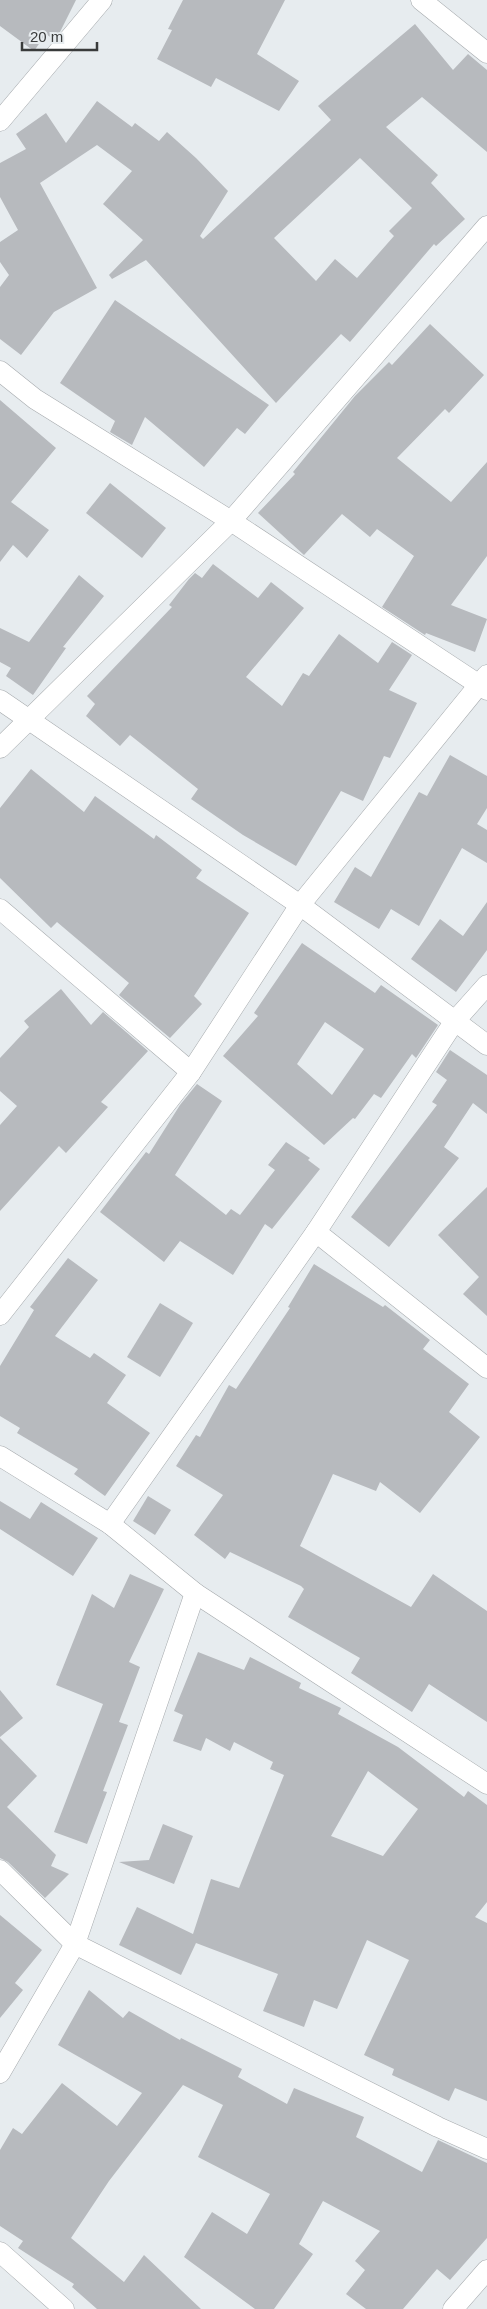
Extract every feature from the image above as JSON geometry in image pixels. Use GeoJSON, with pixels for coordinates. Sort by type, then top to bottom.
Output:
{"type":"FeatureCollection","features":[{"type":"Feature","properties":{"kind":"street"},"geometry":{"type":"LineString","coordinates":[[0,121],[102,0]]}},
{"type":"Feature","properties":{"kind":"street"},"geometry":{"type":"LineString","coordinates":[[421,0],[487,53]]}},
{"type":"Feature","properties":{"kind":"street"},"geometry":{"type":"LineString","coordinates":[[0,748],[231,521],[487,226]]}},
{"type":"Feature","properties":{"kind":"street"},"geometry":{"type":"LineString","coordinates":[[0,370],[35,399],[485,683],[300,905],[191,1072],[0,1315]]}},
{"type":"Feature","properties":{"kind":"street"},"geometry":{"type":"LineString","coordinates":[[0,700],[300,905],[487,1045]]}},
{"type":"Feature","properties":{"kind":"street"},"geometry":{"type":"LineString","coordinates":[[0,909],[191,1072]]}},
{"type":"Feature","properties":{"kind":"street"},"geometry":{"type":"LineString","coordinates":[[110,1524],[316,1232],[454,1022],[487,984]]}},
{"type":"Feature","properties":{"kind":"street"},"geometry":{"type":"LineString","coordinates":[[316,1232],[487,1368]]}},
{"type":"Feature","properties":{"kind":"street"},"geometry":{"type":"LineString","coordinates":[[0,1456],[110,1524],[195,1593],[487,1784]]}},
{"type":"Feature","properties":{"kind":"street"},"geometry":{"type":"LineString","coordinates":[[0,2073],[74,1944],[195,1593]]}},
{"type":"Feature","properties":{"kind":"street"},"geometry":{"type":"LineString","coordinates":[[0,1870],[74,1944],[438,2127],[487,2149]]}},
{"type":"Feature","properties":{"kind":"street"},"geometry":{"type":"LineString","coordinates":[[0,2252],[64,2309]]}},
{"type":"Feature","properties":{"kind":"street"},"geometry":{"type":"LineString","coordinates":[[453,2309],[487,2270]]}},
{"type":"Feature","properties":{"kind":"building"},"geometry":{"type":"Polygon","coordinates":[[[0,0],[76,0],[60,32],[53,39],[46,34],[34,51],[0,26],[0,0]]]}},
{"type":"Feature","properties":{"kind":"building"},"geometry":{"type":"Polygon","coordinates":[[[183,0],[285,0],[257,54],[299,81],[279,111],[216,78],[211,87],[157,59],[172,30],[168,29],[183,0]]]}},
{"type":"Feature","properties":{"kind":"building"},"geometry":{"type":"Polygon","coordinates":[[[415,24],[453,70],[468,54],[487,70],[487,152],[422,97],[386,127],[438,175],[431,183],[465,219],[436,246],[434,244],[350,342],[341,334],[276,403],[146,260],[112,279],[109,275],[143,240],[103,204],[132,171],[97,145],[40,183],[97,288],[54,312],[21,355],[0,339],[0,287],[9,275],[0,262],[0,242],[18,230],[0,197],[0,163],[26,149],[16,134],[46,113],[66,143],[97,101],[132,127],[135,123],[159,141],[167,132],[228,191],[200,236],[203,239],[331,120],[318,106],[415,24]],[[360,158],[274,238],[316,281],[335,259],[357,278],[394,236],[389,231],[412,208],[360,158]]]}},
{"type":"Feature","properties":{"kind":"building"},"geometry":{"type":"Polygon","coordinates":[[[115,300],[269,405],[245,434],[237,428],[204,467],[145,417],[132,445],[110,432],[115,421],[60,383],[115,300]]]}},
{"type":"Feature","properties":{"kind":"building"},"geometry":{"type":"Polygon","coordinates":[[[430,324],[484,375],[449,413],[445,409],[397,458],[451,502],[487,462],[487,556],[451,605],[487,619],[475,652],[426,633],[425,635],[382,607],[414,556],[377,529],[370,537],[342,514],[304,555],[258,513],[295,474],[293,472],[355,396],[389,362],[392,365],[430,324]]]}},
{"type":"Feature","properties":{"kind":"building"},"geometry":{"type":"Polygon","coordinates":[[[0,400],[56,448],[11,502],[49,530],[27,558],[13,545],[0,562],[0,400]]]}},
{"type":"Feature","properties":{"kind":"building"},"geometry":{"type":"Polygon","coordinates":[[[110,483],[166,528],[142,558],[86,513],[110,483]]]}},
{"type":"Feature","properties":{"kind":"building"},"geometry":{"type":"Polygon","coordinates":[[[213,564],[258,598],[271,582],[304,608],[246,677],[282,706],[303,673],[309,676],[339,634],[378,663],[392,642],[412,655],[389,690],[417,703],[390,758],[384,756],[363,801],[341,791],[296,866],[243,835],[191,799],[198,789],[130,735],[120,746],[86,716],[95,704],[87,696],[172,607],[169,605],[189,579],[195,573],[202,578],[213,564]]]}},
{"type":"Feature","properties":{"kind":"building"},"geometry":{"type":"Polygon","coordinates":[[[79,575],[104,596],[63,647],[66,648],[33,695],[6,676],[11,668],[0,662],[0,628],[29,642],[79,575]]]}},
{"type":"Feature","properties":{"kind":"building"},"geometry":{"type":"Polygon","coordinates":[[[450,755],[487,776],[487,808],[477,824],[487,830],[487,863],[462,848],[419,926],[391,909],[379,929],[334,902],[355,867],[371,877],[419,792],[427,796],[450,755]]]}},
{"type":"Feature","properties":{"kind":"building"},"geometry":{"type":"Polygon","coordinates":[[[31,769],[84,812],[95,796],[154,839],[156,835],[202,870],[196,878],[249,913],[194,996],[202,1004],[170,1038],[119,995],[129,983],[57,922],[51,928],[0,878],[0,808],[31,769]]]}},
{"type":"Feature","properties":{"kind":"building"},"geometry":{"type":"Polygon","coordinates":[[[487,902],[487,950],[456,992],[411,959],[440,919],[463,936],[487,902]]]}},
{"type":"Feature","properties":{"kind":"building"},"geometry":{"type":"Polygon","coordinates":[[[302,943],[375,993],[381,985],[438,1025],[416,1058],[412,1054],[381,1098],[374,1094],[355,1119],[353,1118],[324,1145],[223,1056],[258,1016],[254,1013],[302,943]],[[325,1022],[297,1064],[332,1095],[364,1049],[325,1022]]]}},
{"type":"Feature","properties":{"kind":"building"},"geometry":{"type":"Polygon","coordinates":[[[61,989],[91,1025],[103,1012],[148,1051],[101,1102],[108,1107],[66,1153],[59,1146],[0,1211],[0,1125],[17,1106],[0,1091],[0,1058],[29,1027],[24,1021],[61,989]]]}},
{"type":"Feature","properties":{"kind":"building"},"geometry":{"type":"Polygon","coordinates":[[[450,1050],[487,1075],[487,1114],[473,1103],[444,1147],[459,1158],[389,1247],[351,1217],[437,1105],[432,1102],[447,1080],[436,1072],[450,1050]]]}},
{"type":"Feature","properties":{"kind":"building"},"geometry":{"type":"Polygon","coordinates":[[[197,1084],[222,1101],[175,1175],[226,1215],[231,1209],[240,1215],[275,1170],[268,1165],[286,1142],[310,1158],[308,1160],[320,1169],[272,1229],[265,1224],[233,1275],[180,1241],[164,1262],[100,1212],[146,1152],[149,1154],[180,1105],[197,1084]]]}},
{"type":"Feature","properties":{"kind":"building"},"geometry":{"type":"Polygon","coordinates":[[[487,1187],[487,1316],[463,1294],[479,1277],[438,1235],[487,1187]]]}},
{"type":"Feature","properties":{"kind":"building"},"geometry":{"type":"Polygon","coordinates":[[[68,1258],[98,1280],[55,1336],[90,1358],[94,1353],[126,1375],[107,1403],[150,1433],[105,1496],[74,1474],[78,1469],[17,1433],[20,1428],[0,1416],[0,1366],[34,1310],[30,1307],[68,1258]]]}},
{"type":"Feature","properties":{"kind":"building"},"geometry":{"type":"Polygon","coordinates":[[[314,1264],[383,1307],[385,1305],[430,1340],[423,1349],[469,1384],[449,1412],[480,1437],[420,1513],[380,1482],[376,1491],[333,1474],[300,1546],[411,1607],[433,1574],[487,1611],[487,1722],[429,1684],[412,1712],[351,1673],[360,1658],[288,1617],[304,1589],[301,1586],[230,1552],[225,1559],[194,1535],[223,1495],[176,1466],[196,1435],[200,1437],[229,1385],[236,1389],[290,1308],[288,1307],[314,1264]]]}},
{"type":"Feature","properties":{"kind":"building"},"geometry":{"type":"Polygon","coordinates":[[[160,1303],[193,1323],[160,1377],[127,1357],[160,1303]]]}},
{"type":"Feature","properties":{"kind":"building"},"geometry":{"type":"Polygon","coordinates":[[[148,1496],[171,1510],[155,1535],[133,1521],[148,1496]]]}},
{"type":"Feature","properties":{"kind":"building"},"geometry":{"type":"Polygon","coordinates":[[[0,1501],[30,1519],[41,1502],[98,1538],[73,1576],[0,1529],[0,1501]]]}},
{"type":"Feature","properties":{"kind":"building"},"geometry":{"type":"Polygon","coordinates":[[[130,1574],[164,1589],[129,1662],[140,1667],[119,1722],[128,1725],[103,1791],[107,1792],[87,1844],[54,1832],[103,1704],[56,1685],[92,1594],[114,1608],[130,1574]]]}},
{"type":"Feature","properties":{"kind":"building"},"geometry":{"type":"Polygon","coordinates":[[[198,1652],[244,1670],[250,1657],[301,1683],[299,1688],[341,1708],[338,1714],[398,1747],[464,1797],[468,1791],[487,1805],[487,1902],[475,1917],[487,1923],[487,2101],[455,2088],[449,2101],[392,2075],[394,2069],[364,2055],[409,1960],[367,1940],[337,2009],[314,2000],[304,2027],[263,2011],[278,1974],[196,1943],[181,1975],[119,1945],[137,1907],[193,1934],[211,1879],[239,1888],[284,1775],[270,1769],[273,1762],[234,1742],[230,1751],[206,1738],[201,1751],[173,1741],[183,1715],[174,1711],[198,1652]],[[368,1771],[331,1836],[383,1856],[418,1809],[368,1771]]]}},
{"type":"Feature","properties":{"kind":"building"},"geometry":{"type":"Polygon","coordinates":[[[0,1690],[23,1718],[0,1737],[0,1690]]]}},
{"type":"Feature","properties":{"kind":"building"},"geometry":{"type":"Polygon","coordinates":[[[0,1738],[37,1776],[7,1807],[56,1855],[51,1866],[69,1874],[45,1898],[8,1862],[0,1858],[0,1738]]]}},
{"type":"Feature","properties":{"kind":"building"},"geometry":{"type":"Polygon","coordinates":[[[163,1824],[193,1836],[174,1884],[119,1862],[149,1860],[163,1824]]]}},
{"type":"Feature","properties":{"kind":"building"},"geometry":{"type":"Polygon","coordinates":[[[0,1915],[42,1950],[15,1983],[23,1990],[0,2018],[0,1915]]]}},
{"type":"Feature","properties":{"kind":"building"},"geometry":{"type":"Polygon","coordinates":[[[89,1990],[123,2018],[129,2011],[180,2040],[181,2038],[242,2069],[238,2077],[287,2104],[294,2088],[364,2117],[356,2137],[422,2172],[438,2140],[487,2163],[487,2238],[450,2280],[437,2269],[403,2309],[366,2309],[346,2294],[365,2270],[355,2261],[380,2231],[323,2201],[299,2244],[313,2254],[274,2309],[255,2309],[184,2257],[212,2212],[247,2234],[270,2194],[198,2157],[223,2105],[183,2085],[109,2181],[71,2238],[124,2282],[144,2255],[201,2309],[97,2309],[72,2287],[74,2284],[18,2248],[23,2241],[0,2226],[0,2150],[13,2128],[22,2134],[62,2083],[117,2126],[142,2093],[58,2045],[89,1990]]]}}]}
